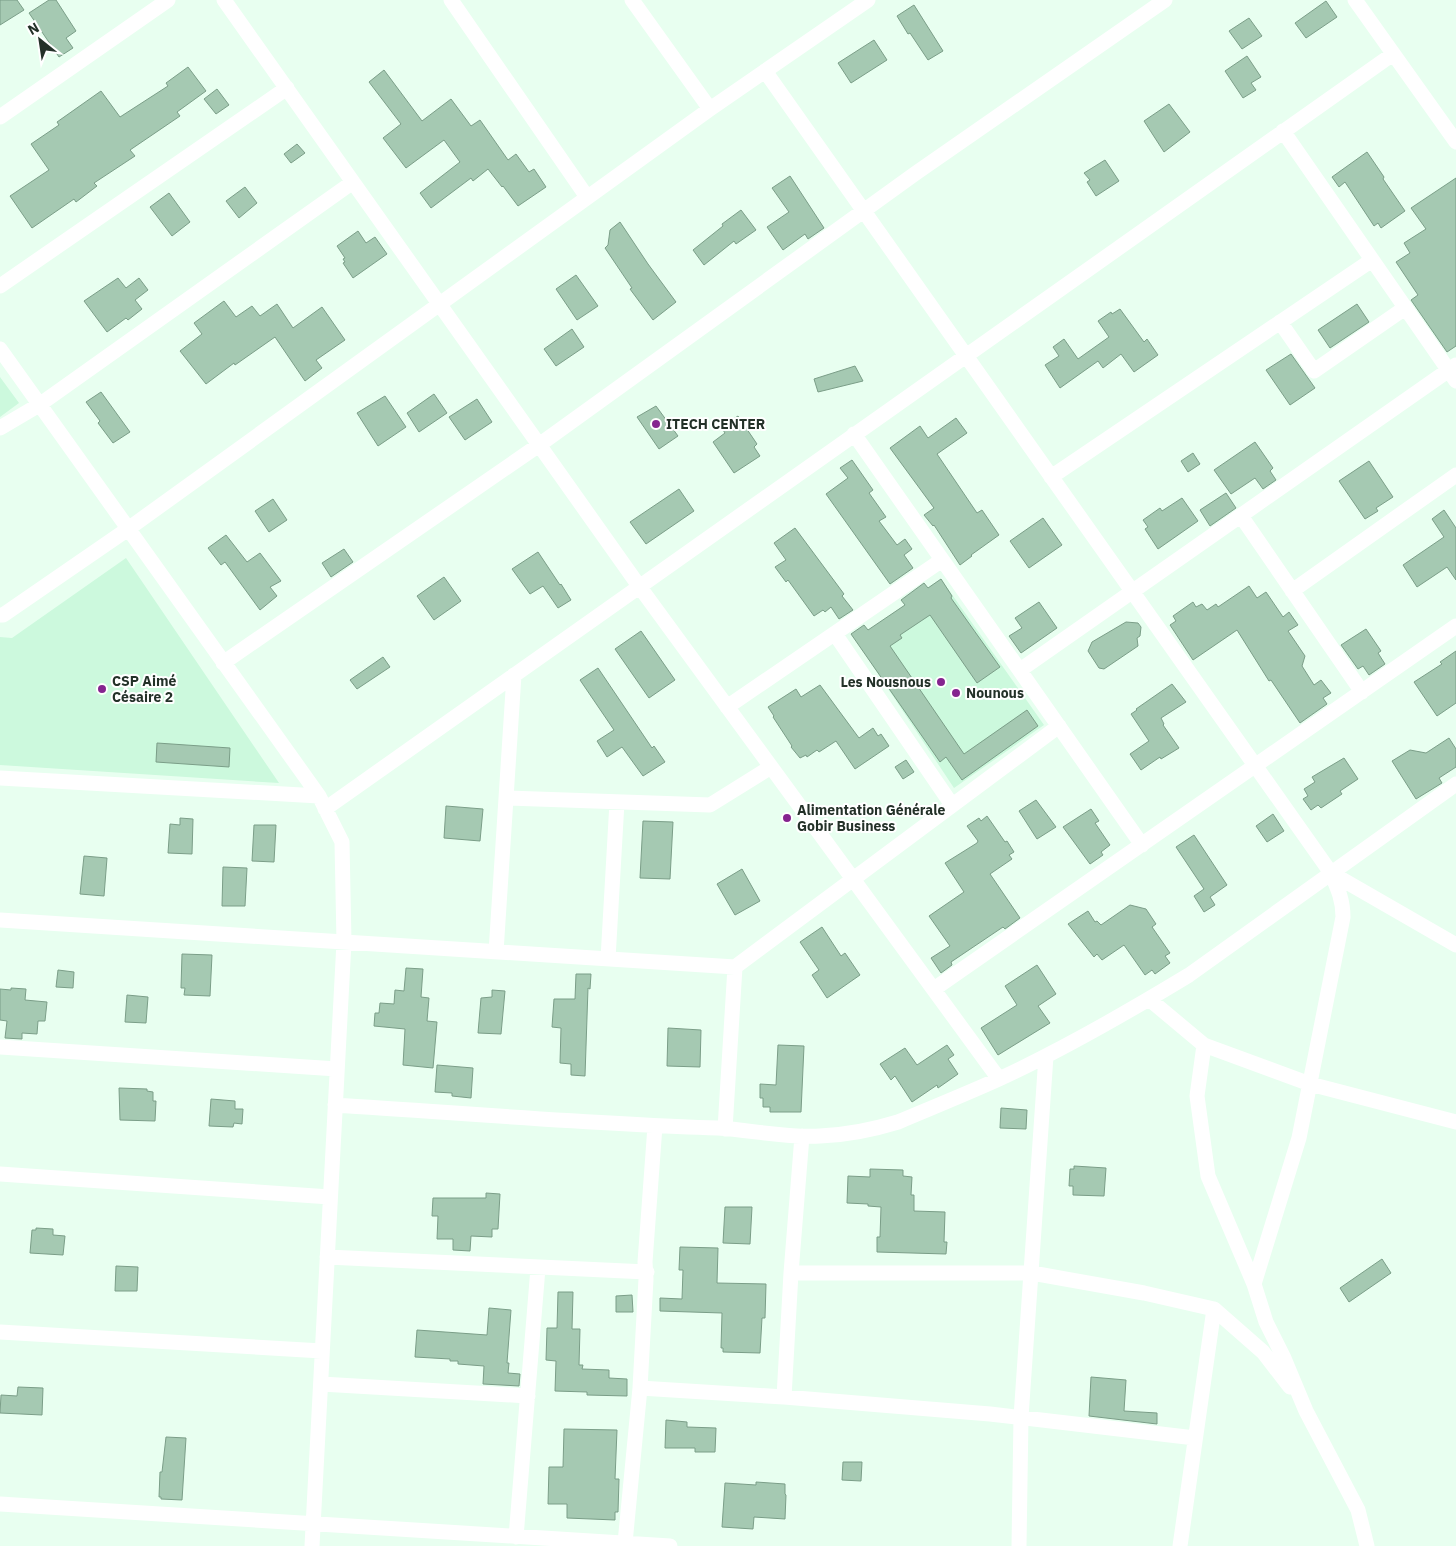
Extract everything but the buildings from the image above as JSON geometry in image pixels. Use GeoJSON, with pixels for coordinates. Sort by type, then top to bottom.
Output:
{"type":"FeatureCollection","features":[{"type":"Feature","properties":{"kind":"street"},"geometry":{"type":"LineString","coordinates":[[0,117],[168,0]]}},
{"type":"Feature","properties":{"kind":"street"},"geometry":{"type":"LineString","coordinates":[[224,0],[639,586],[999,1079]]}},
{"type":"Feature","properties":{"kind":"street"},"geometry":{"type":"LineString","coordinates":[[451,0],[587,197]]}},
{"type":"Feature","properties":{"kind":"street"},"geometry":{"type":"LineString","coordinates":[[632,0],[710,109]]}},
{"type":"Feature","properties":{"kind":"street"},"geometry":{"type":"LineString","coordinates":[[0,615],[3,615],[128,529],[710,109],[868,0]]}},
{"type":"Feature","properties":{"kind":"street"},"geometry":{"type":"LineString","coordinates":[[223,663],[539,445],[863,211],[1165,0]]}},
{"type":"Feature","properties":{"kind":"street"},"geometry":{"type":"LineString","coordinates":[[1355,0],[1456,142]]}},
{"type":"Feature","properties":{"kind":"street"},"geometry":{"type":"LineString","coordinates":[[0,778],[322,802],[514,675],[1393,54]]}},
{"type":"Feature","properties":{"kind":"street"},"geometry":{"type":"LineString","coordinates":[[765,71],[1331,874],[1341,894],[1343,917],[1299,1138],[1254,1284]]}},
{"type":"Feature","properties":{"kind":"street"},"geometry":{"type":"LineString","coordinates":[[0,286],[287,88]]}},
{"type":"Feature","properties":{"kind":"street"},"geometry":{"type":"LineString","coordinates":[[1020,670],[1240,516],[1454,372],[1405,308],[1283,131]]}},
{"type":"Feature","properties":{"kind":"street"},"geometry":{"type":"LineString","coordinates":[[0,428],[39,405],[353,182]]}},
{"type":"Feature","properties":{"kind":"street"},"geometry":{"type":"LineString","coordinates":[[1051,477],[1372,260]]}},
{"type":"Feature","properties":{"kind":"street"},"geometry":{"type":"LineString","coordinates":[[1280,322],[1314,371],[1405,308]]}},
{"type":"Feature","properties":{"kind":"street"},"geometry":{"type":"LineString","coordinates":[[0,349],[322,802],[342,842],[344,942],[312,1546]]}},
{"type":"Feature","properties":{"kind":"street"},"geometry":{"type":"LineString","coordinates":[[854,434],[1142,845]]}},
{"type":"Feature","properties":{"kind":"street"},"geometry":{"type":"LineString","coordinates":[[1292,591],[1456,475]]}},
{"type":"Feature","properties":{"kind":"street"},"geometry":{"type":"LineString","coordinates":[[1240,516],[1362,692]]}},
{"type":"Feature","properties":{"kind":"street"},"geometry":{"type":"LineString","coordinates":[[727,707],[942,560]]}},
{"type":"Feature","properties":{"kind":"street"},"geometry":{"type":"LineString","coordinates":[[934,990],[1456,626]]}},
{"type":"Feature","properties":{"kind":"street"},"geometry":{"type":"LineString","coordinates":[[835,634],[952,805]]}},
{"type":"Feature","properties":{"kind":"street"},"geometry":{"type":"LineString","coordinates":[[496,952],[514,675]]}},
{"type":"Feature","properties":{"kind":"street"},"geometry":{"type":"LineString","coordinates":[[0,920],[735,967],[1059,726]]}},
{"type":"Feature","properties":{"kind":"street"},"geometry":{"type":"LineString","coordinates":[[506,798],[710,805],[771,767]]}},
{"type":"Feature","properties":{"kind":"street"},"geometry":{"type":"LineString","coordinates":[[335,1104],[725,1129],[802,1136],[824,1136],[880,1128],[999,1079],[1046,1056],[1149,999],[1189,975],[1456,784]]}},
{"type":"Feature","properties":{"kind":"street"},"geometry":{"type":"LineString","coordinates":[[608,959],[617,802]]}},
{"type":"Feature","properties":{"kind":"street"},"geometry":{"type":"LineString","coordinates":[[1331,874],[1456,945]]}},
{"type":"Feature","properties":{"kind":"street"},"geometry":{"type":"LineString","coordinates":[[725,1129],[735,967]]}},
{"type":"Feature","properties":{"kind":"street"},"geometry":{"type":"LineString","coordinates":[[1149,999],[1204,1045],[1310,1084],[1456,1122]]}},
{"type":"Feature","properties":{"kind":"street"},"geometry":{"type":"LineString","coordinates":[[1204,1045],[1197,1096],[1208,1176],[1254,1284],[1266,1322],[1306,1410],[1358,1510],[1367,1546]]}},
{"type":"Feature","properties":{"kind":"street"},"geometry":{"type":"LineString","coordinates":[[0,1046],[337,1069]]}},
{"type":"Feature","properties":{"kind":"street"},"geometry":{"type":"LineString","coordinates":[[1019,1546],[1021,1417],[1046,1056]]}},
{"type":"Feature","properties":{"kind":"street"},"geometry":{"type":"LineString","coordinates":[[615,1544],[640,1388],[645,1262],[655,1126]]}},
{"type":"Feature","properties":{"kind":"street"},"geometry":{"type":"LineString","coordinates":[[784,1397],[791,1272],[802,1136]]}},
{"type":"Feature","properties":{"kind":"street"},"geometry":{"type":"LineString","coordinates":[[0,1174],[330,1197]]}},
{"type":"Feature","properties":{"kind":"street"},"geometry":{"type":"LineString","coordinates":[[327,1257],[646,1272]]}},
{"type":"Feature","properties":{"kind":"street"},"geometry":{"type":"LineString","coordinates":[[516,1538],[538,1268]]}},
{"type":"Feature","properties":{"kind":"street"},"geometry":{"type":"LineString","coordinates":[[791,1272],[1032,1274],[1144,1293],[1214,1309],[1263,1352],[1306,1410]]}},
{"type":"Feature","properties":{"kind":"street"},"geometry":{"type":"LineString","coordinates":[[1180,1546],[1214,1309]]}},
{"type":"Feature","properties":{"kind":"street"},"geometry":{"type":"LineString","coordinates":[[0,1332],[322,1351]]}},
{"type":"Feature","properties":{"kind":"street"},"geometry":{"type":"LineString","coordinates":[[321,1384],[528,1396]]}},
{"type":"Feature","properties":{"kind":"street"},"geometry":{"type":"LineString","coordinates":[[640,1388],[784,1397],[1021,1417],[1195,1438]]}},
{"type":"Feature","properties":{"kind":"street"},"geometry":{"type":"LineString","coordinates":[[0,1504],[313,1523],[516,1538],[670,1546]]}},
{"type":"Feature","properties":{"kind":"shaded area"},"geometry":{"type":"Polygon","coordinates":[[[0,377],[19,403],[0,417],[0,377]]]}},
{"type":"Feature","properties":{"kind":"shaded area"},"geometry":{"type":"Polygon","coordinates":[[[126,558],[279,783],[0,765],[0,637],[12,638],[126,558]]]}},
{"type":"Feature","properties":{"kind":"shaded area","name":"Nounous"},"geometry":{"type":"Polygon","coordinates":[[[941,579],[1044,725],[954,788],[855,639],[941,579]]]}},
{"type":"Feature","properties":{"kind":"place","name":"ITECH CENTER"},"geometry":{"type":"Point","coordinates":[656,424]}},
{"type":"Feature","properties":{"kind":"place","name":"Les Nousnous"},"geometry":{"type":"Point","coordinates":[941,682]}},
{"type":"Feature","properties":{"kind":"place","name":"CSP Aimé Césaire 2"},"geometry":{"type":"Point","coordinates":[102,689]}},
{"type":"Feature","properties":{"kind":"place","name":"Nounous"},"geometry":{"type":"Point","coordinates":[956,693]}},
{"type":"Feature","properties":{"kind":"place","name":"Alimentation Générale Gobir Business"},"geometry":{"type":"Point","coordinates":[787,818]}}]}
